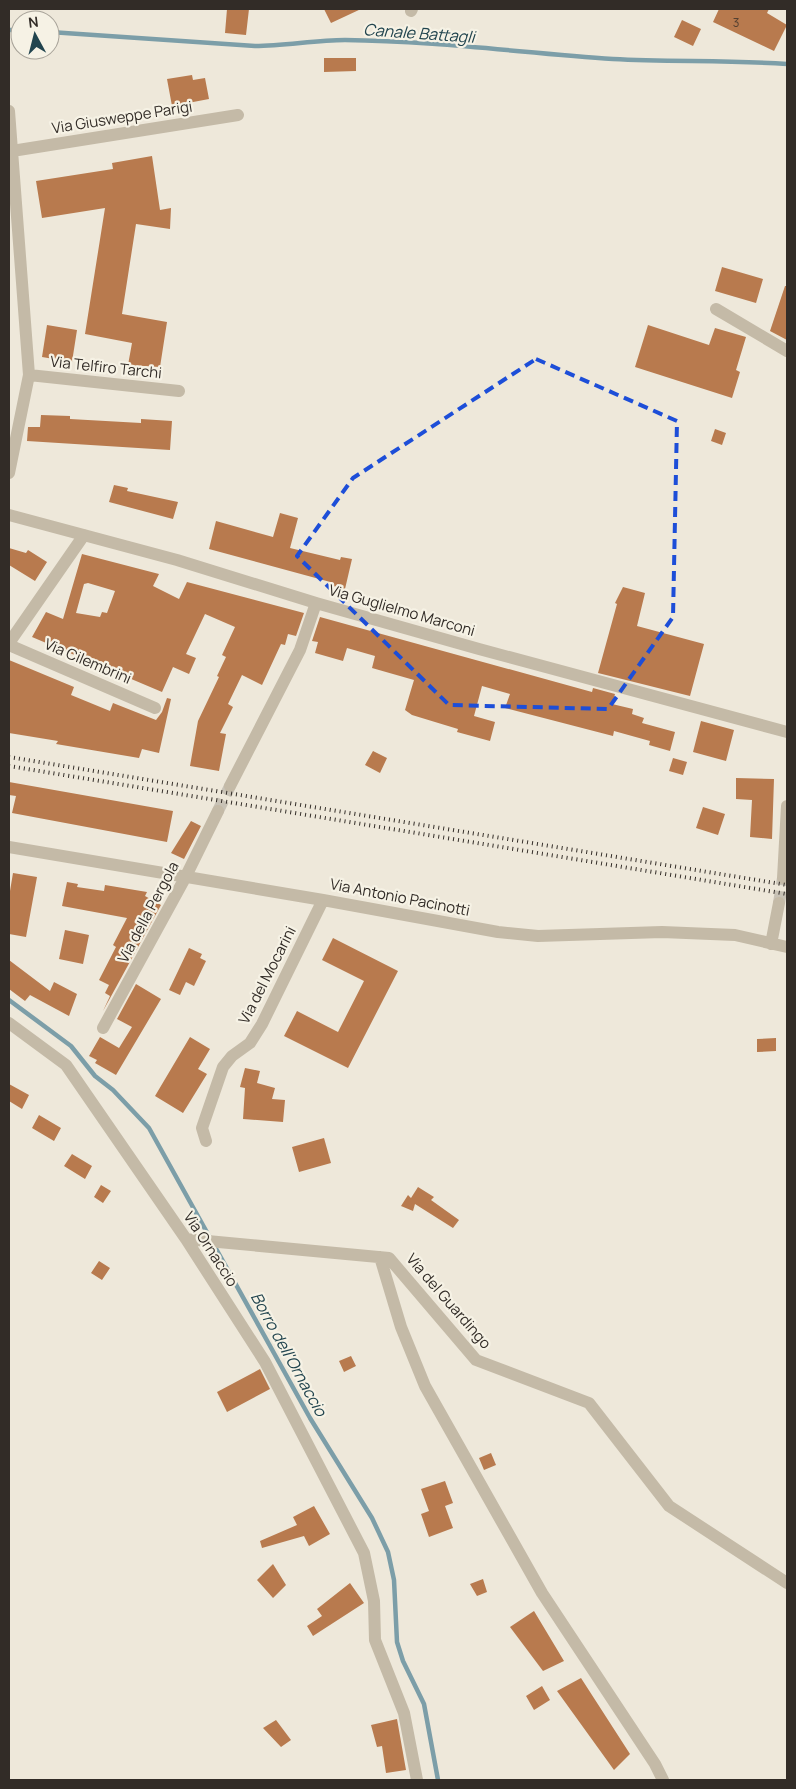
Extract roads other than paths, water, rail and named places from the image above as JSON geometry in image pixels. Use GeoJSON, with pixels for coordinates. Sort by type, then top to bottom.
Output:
{"type":"FeatureCollection","features":[{"type":"Feature","properties":{"kind":"street"},"geometry":{"type":"LineString","coordinates":[[9,111],[29,375],[9,473]]}},
{"type":"Feature","properties":{"kind":"street","name":"Via Giusweppe Parigi"},"geometry":{"type":"LineString","coordinates":[[12,151],[238,115]]}},
{"type":"Feature","properties":{"kind":"street"},"geometry":{"type":"LineString","coordinates":[[716,309],[787,351]]}},
{"type":"Feature","properties":{"kind":"street","name":"Via Telfiro Tarchi"},"geometry":{"type":"LineString","coordinates":[[29,375],[179,391]]}},
{"type":"Feature","properties":{"kind":"street","name":"Via Guglielmo Marconi"},"geometry":{"type":"LineString","coordinates":[[9,515],[177,560],[316,603],[787,732]]}},
{"type":"Feature","properties":{"kind":"street","name":"Via Cilembrini"},"geometry":{"type":"LineString","coordinates":[[84,535],[9,644],[155,708]]}},
{"type":"Feature","properties":{"kind":"street"},"geometry":{"type":"LineString","coordinates":[[230,786],[300,650],[316,603]]}},
{"type":"Feature","properties":{"kind":"street"},"geometry":{"type":"LineString","coordinates":[[783,878],[787,806]]}},
{"type":"Feature","properties":{"kind":"street","name":"Via della Pergola"},"geometry":{"type":"LineString","coordinates":[[103,1028],[185,878],[218,810]]}},
{"type":"Feature","properties":{"kind":"street","name":"Via Antonio Pacinotti"},"geometry":{"type":"LineString","coordinates":[[9,847],[323,900],[498,932],[538,936],[662,932],[735,935],[787,947]]}},
{"type":"Feature","properties":{"kind":"street","name":"Via del Mocarini"},"geometry":{"type":"LineString","coordinates":[[206,1141],[202,1128],[223,1067],[232,1056],[250,1043],[258,1031],[323,900]]}},
{"type":"Feature","properties":{"kind":"street"},"geometry":{"type":"LineString","coordinates":[[771,944],[779,903]]}},
{"type":"Feature","properties":{"kind":"street","name":"Via Ornaccio"},"geometry":{"type":"LineString","coordinates":[[9,1023],[66,1065],[186,1239],[265,1362],[364,1552],[374,1601],[375,1640],[404,1713],[416,1780]]}},
{"type":"Feature","properties":{"kind":"street","name":"Via del Guardingo"},"geometry":{"type":"LineString","coordinates":[[186,1239],[389,1258],[476,1360],[589,1403],[668,1506],[787,1584]]}},
{"type":"Feature","properties":{"kind":"street"},"geometry":{"type":"LineString","coordinates":[[380,1257],[401,1327],[425,1386],[542,1593],[650,1756],[663,1780]]}},
{"type":"Feature","properties":{"kind":"waterway","name":"Canale Battagli"},"geometry":{"type":"LineString","coordinates":[[60,33],[255,46],[334,40],[379,41],[613,59],[787,64]]}},
{"type":"Feature","properties":{"kind":"waterway","name":"Borro dell'Ornaccio"},"geometry":{"type":"LineString","coordinates":[[9,1000],[71,1046],[95,1076],[113,1090],[149,1128],[310,1418],[372,1518],[388,1552],[394,1580],[397,1642],[403,1661],[424,1704],[438,1780]]}},
{"type":"Feature","properties":{"kind":"tunnel"},"geometry":{"type":"LineString","coordinates":[[218,811],[230,786]]}},
{"type":"Feature","properties":{"kind":"tunnel"},"geometry":{"type":"LineString","coordinates":[[779,903],[783,878]]}},
{"type":"Feature","properties":{"kind":"railway"},"geometry":{"type":"LineString","coordinates":[[9,757],[787,885]]}},
{"type":"Feature","properties":{"kind":"railway"},"geometry":{"type":"LineString","coordinates":[[9,766],[787,894]]}}]}
